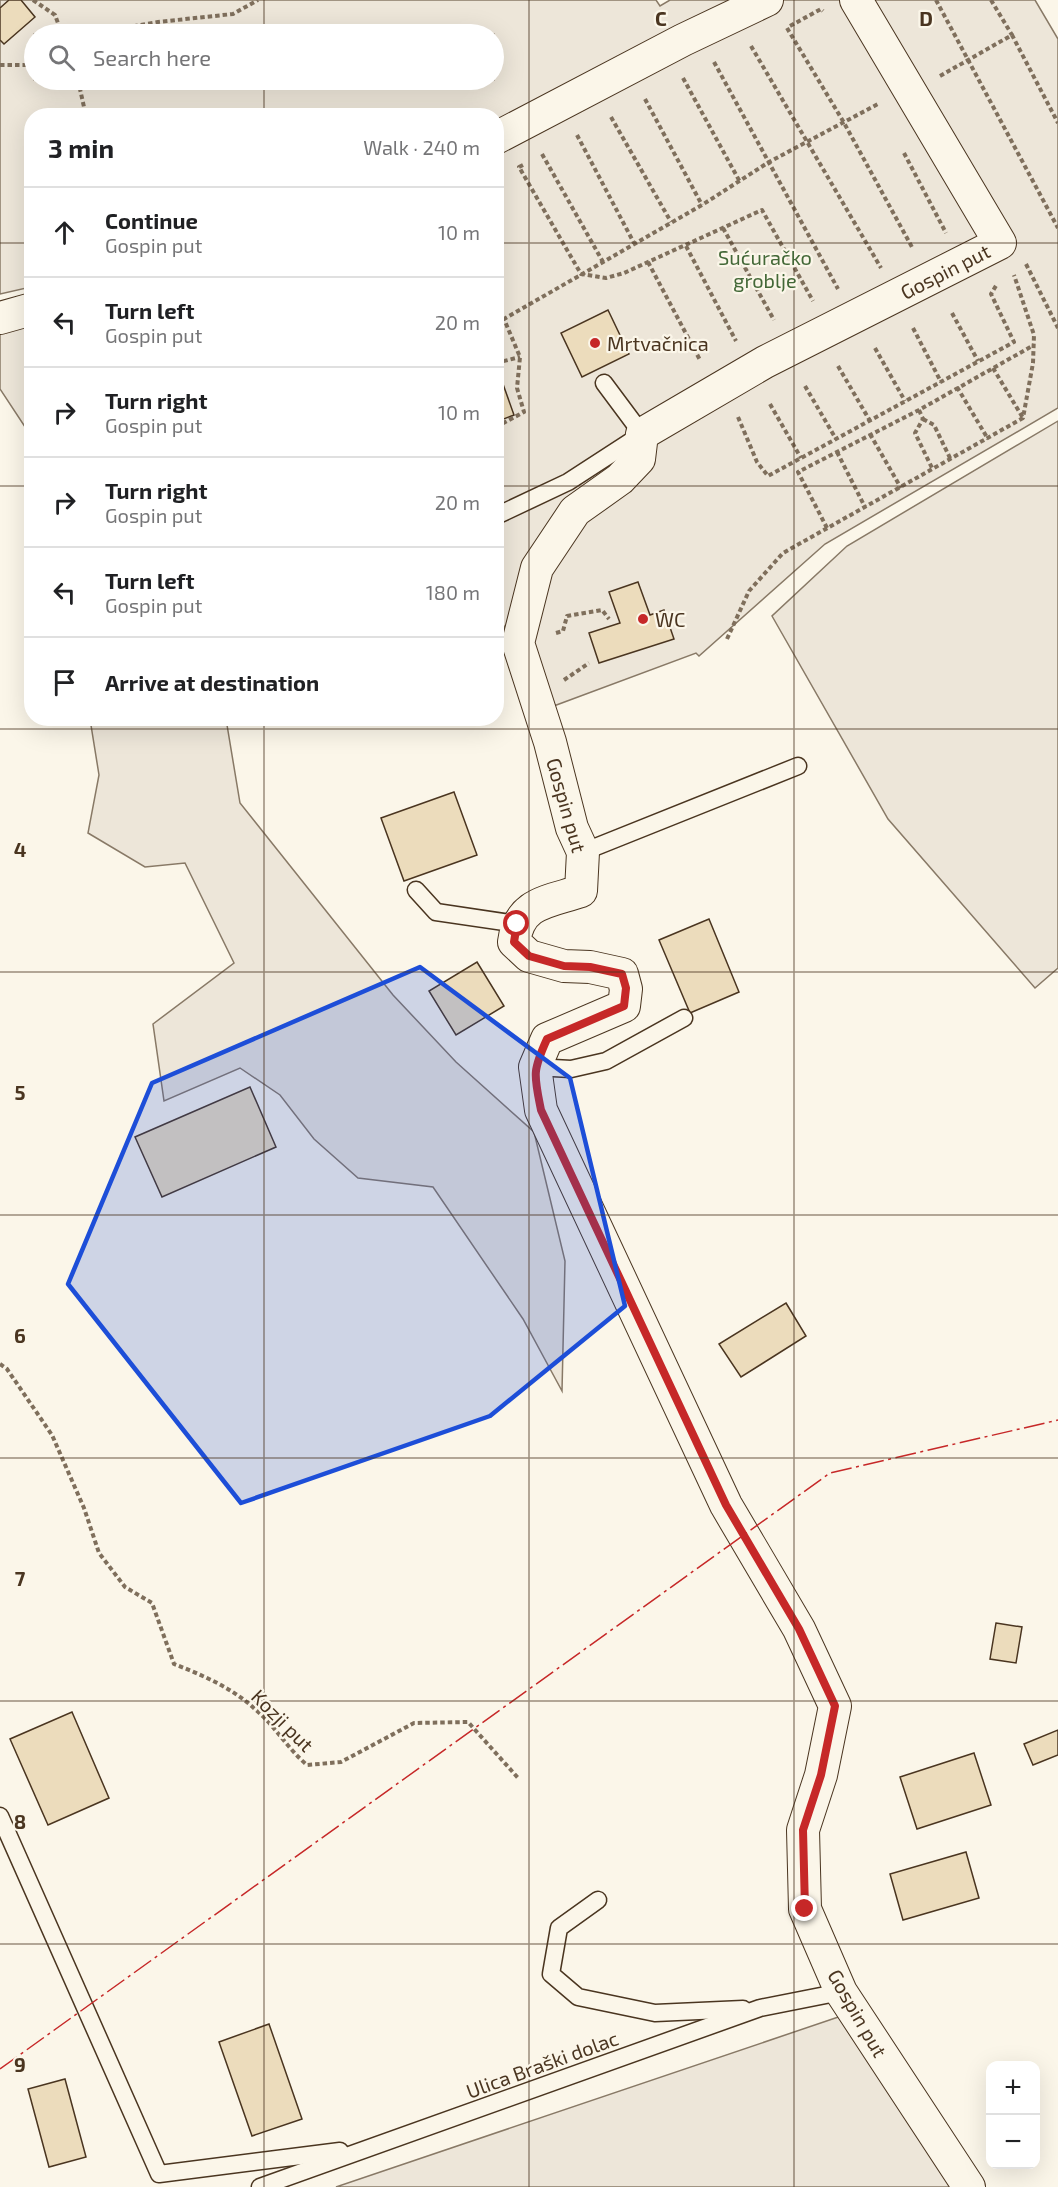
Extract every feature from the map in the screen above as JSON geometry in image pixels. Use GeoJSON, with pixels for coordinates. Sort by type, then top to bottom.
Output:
{"type":"FeatureCollection","features":[{"type":"Feature","properties":{"kind":"street"},"geometry":{"type":"LineString","coordinates":[[504,134],[683,40],[767,0]]}},
{"type":"Feature","properties":{"kind":"street","name":"Gospin put"},"geometry":{"type":"LineString","coordinates":[[642,434],[714,376],[765,362],[1005,253],[856,0]]}},
{"type":"Feature","properties":{"kind":"street"},"geometry":{"type":"LineString","coordinates":[[0,318],[24,311]]}},
{"type":"Feature","properties":{"kind":"street"},"geometry":{"type":"LineString","coordinates":[[518,643],[537,568],[575,511],[620,479],[639,459],[642,434]]}},
{"type":"Feature","properties":{"kind":"street","name":"Gospin put"},"geometry":{"type":"LineString","coordinates":[[517,924],[535,906],[581,891],[583,852],[572,828],[550,742],[518,643]]}},
{"type":"Feature","properties":{"kind":"street"},"geometry":{"type":"LineString","coordinates":[[517,924],[514,942],[529,956],[564,966],[590,967],[622,974],[626,988],[624,1006],[547,1039],[535,1067]]}},
{"type":"Feature","properties":{"kind":"street","name":"Gospin put"},"geometry":{"type":"LineString","coordinates":[[535,1067],[541,1110],[661,1368],[726,1505],[799,1629],[835,1706],[821,1775],[803,1830],[805,1909],[841,1992],[969,2187]]}},
{"type":"Feature","properties":{"kind":"lane"},"geometry":{"type":"LineString","coordinates":[[604,383],[642,434]]}},
{"type":"Feature","properties":{"kind":"lane","name":"Gospin put"},"geometry":{"type":"LineString","coordinates":[[504,512],[568,482],[642,434]]}},
{"type":"Feature","properties":{"kind":"lane"},"geometry":{"type":"LineString","coordinates":[[583,852],[798,766]]}},
{"type":"Feature","properties":{"kind":"lane"},"geometry":{"type":"LineString","coordinates":[[416,890],[436,912],[517,924]]}},
{"type":"Feature","properties":{"kind":"lane"},"geometry":{"type":"LineString","coordinates":[[535,1067],[571,1069],[606,1061],[684,1018]]}},
{"type":"Feature","properties":{"kind":"lane"},"geometry":{"type":"LineString","coordinates":[[0,1815],[159,2174],[371,2147]]}},
{"type":"Feature","properties":{"kind":"lane"},"geometry":{"type":"LineString","coordinates":[[598,1900],[559,1928],[551,1974],[578,1997],[656,2013],[760,2008]]}},
{"type":"Feature","properties":{"kind":"lane","name":"Ulica Braški dolac"},"geometry":{"type":"LineString","coordinates":[[260,2187],[760,2008],[841,1992]]}},
{"type":"Feature","properties":{"kind":"path"},"geometry":{"type":"LineString","coordinates":[[33,0],[55,15],[58,24]]}},
{"type":"Feature","properties":{"kind":"path"},"geometry":{"type":"LineString","coordinates":[[146,24],[233,14],[258,0]]}},
{"type":"Feature","properties":{"kind":"path"},"geometry":{"type":"LineString","coordinates":[[936,0],[1058,228]]}},
{"type":"Feature","properties":{"kind":"path"},"geometry":{"type":"LineString","coordinates":[[991,0],[1058,123]]}},
{"type":"Feature","properties":{"kind":"path"},"geometry":{"type":"LineString","coordinates":[[787,28],[843,122],[914,251]]}},
{"type":"Feature","properties":{"kind":"path"},"geometry":{"type":"LineString","coordinates":[[910,92],[1012,35]]}},
{"type":"Feature","properties":{"kind":"path"},"geometry":{"type":"LineString","coordinates":[[752,46],[881,268]]}},
{"type":"Feature","properties":{"kind":"path"},"geometry":{"type":"LineString","coordinates":[[713,61],[840,294]]}},
{"type":"Feature","properties":{"kind":"path"},"geometry":{"type":"LineString","coordinates":[[0,65],[24,65]]}},
{"type":"Feature","properties":{"kind":"path"},"geometry":{"type":"LineString","coordinates":[[683,78],[740,182]]}},
{"type":"Feature","properties":{"kind":"path"},"geometry":{"type":"LineString","coordinates":[[80,90],[84,108]]}},
{"type":"Feature","properties":{"kind":"path"},"geometry":{"type":"LineString","coordinates":[[645,99],[702,204]]}},
{"type":"Feature","properties":{"kind":"path"},"geometry":{"type":"LineString","coordinates":[[504,423],[524,412],[517,388],[520,357],[504,319],[740,182],[769,162],[877,102],[882,112]]}},
{"type":"Feature","properties":{"kind":"path"},"geometry":{"type":"LineString","coordinates":[[611,117],[671,222]]}},
{"type":"Feature","properties":{"kind":"path"},"geometry":{"type":"LineString","coordinates":[[577,135],[634,243]]}},
{"type":"Feature","properties":{"kind":"path"},"geometry":{"type":"LineString","coordinates":[[898,142],[947,233],[939,238]]}},
{"type":"Feature","properties":{"kind":"path"},"geometry":{"type":"LineString","coordinates":[[542,154],[603,261]]}},
{"type":"Feature","properties":{"kind":"path"},"geometry":{"type":"LineString","coordinates":[[519,167],[581,274]]}},
{"type":"Feature","properties":{"kind":"path"},"geometry":{"type":"LineString","coordinates":[[581,274],[606,278],[686,246],[762,210],[819,311]]}},
{"type":"Feature","properties":{"kind":"path"},"geometry":{"type":"LineString","coordinates":[[723,228],[780,331]]}},
{"type":"Feature","properties":{"kind":"path"},"geometry":{"type":"LineString","coordinates":[[686,246],[739,346]]}},
{"type":"Feature","properties":{"kind":"path"},"geometry":{"type":"LineString","coordinates":[[906,255],[922,247]]}},
{"type":"Feature","properties":{"kind":"path"},"geometry":{"type":"LineString","coordinates":[[1005,253],[1024,260],[1058,328]]}},
{"type":"Feature","properties":{"kind":"path"},"geometry":{"type":"LineString","coordinates":[[1005,253],[1034,335],[1023,418]]}},
{"type":"Feature","properties":{"kind":"path"},"geometry":{"type":"LineString","coordinates":[[648,262],[714,376],[757,462],[768,476],[1014,342],[990,294],[1005,253]]}},
{"type":"Feature","properties":{"kind":"path"},"geometry":{"type":"LineString","coordinates":[[873,273],[889,264]]}},
{"type":"Feature","properties":{"kind":"path"},"geometry":{"type":"LineString","coordinates":[[952,313],[978,361]]}},
{"type":"Feature","properties":{"kind":"path"},"geometry":{"type":"LineString","coordinates":[[913,328],[941,382]]}},
{"type":"Feature","properties":{"kind":"path"},"geometry":{"type":"LineString","coordinates":[[828,528],[798,472],[919,410],[1034,345]]}},
{"type":"Feature","properties":{"kind":"path"},"geometry":{"type":"LineString","coordinates":[[876,348],[905,401]]}},
{"type":"Feature","properties":{"kind":"path"},"geometry":{"type":"LineString","coordinates":[[504,361],[520,357]]}},
{"type":"Feature","properties":{"kind":"path"},"geometry":{"type":"LineString","coordinates":[[838,366],[870,421]]}},
{"type":"Feature","properties":{"kind":"path"},"geometry":{"type":"LineString","coordinates":[[993,368],[1023,418]]}},
{"type":"Feature","properties":{"kind":"path"},"geometry":{"type":"LineString","coordinates":[[805,386],[836,439]]}},
{"type":"Feature","properties":{"kind":"path"},"geometry":{"type":"LineString","coordinates":[[957,387],[988,439]]}},
{"type":"Feature","properties":{"kind":"path"},"geometry":{"type":"LineString","coordinates":[[770,404],[801,458]]}},
{"type":"Feature","properties":{"kind":"path"},"geometry":{"type":"LineString","coordinates":[[919,410],[923,419],[934,425],[951,460]]}},
{"type":"Feature","properties":{"kind":"path"},"geometry":{"type":"LineString","coordinates":[[728,639],[748,591],[783,553],[1023,418]]}},
{"type":"Feature","properties":{"kind":"path"},"geometry":{"type":"LineString","coordinates":[[923,419],[915,433],[933,470]]}},
{"type":"Feature","properties":{"kind":"path"},"geometry":{"type":"LineString","coordinates":[[870,434],[901,488]]}},
{"type":"Feature","properties":{"kind":"path"},"geometry":{"type":"LineString","coordinates":[[837,452],[865,507]]}},
{"type":"Feature","properties":{"kind":"path"},"geometry":{"type":"LineString","coordinates":[[518,643],[563,631],[567,616],[602,610],[609,619]]}},
{"type":"Feature","properties":{"kind":"path","name":"Kozji put"},"geometry":{"type":"LineString","coordinates":[[0,1364],[7,1369],[52,1435],[84,1508],[99,1553],[125,1587],[152,1603],[174,1664],[211,1679],[256,1710],[288,1749],[307,1765],[341,1762],[414,1722],[468,1722],[519,1779]]}},
{"type":"Feature","properties":{"kind":"highlighted area"},"geometry":{"type":"Polygon","coordinates":[[[420,967],[570,1078],[625,1306],[490,1416],[241,1503],[68,1284],[152,1083],[420,967]]]}},
{"type":"Feature","properties":{"kind":"green space","name":"Sućuračko groblje"},"geometry":{"type":"Polygon","coordinates":[[[0,0],[656,0],[660,6],[670,0],[1035,0],[1058,39],[1058,408],[825,544],[699,656],[696,653],[551,707],[504,626],[504,108],[24,108],[24,289],[0,294],[0,0]]]}},
{"type":"Feature","properties":{"kind":"green space"},"geometry":{"type":"Polygon","coordinates":[[[24,317],[24,425],[0,389],[0,320],[24,317]]]}},
{"type":"Feature","properties":{"kind":"green space"},"geometry":{"type":"Polygon","coordinates":[[[1058,421],[1058,968],[1035,988],[888,819],[772,616],[847,546],[1058,421]]]}},
{"type":"Feature","properties":{"kind":"green space"},"geometry":{"type":"Polygon","coordinates":[[[91,726],[227,726],[240,803],[393,995],[456,1062],[534,1132],[565,1261],[562,1391],[523,1319],[433,1187],[358,1178],[314,1139],[280,1095],[240,1068],[164,1101],[153,1024],[234,963],[185,863],[145,867],[88,833],[99,775],[91,726]]]}},
{"type":"Feature","properties":{"kind":"green space"},"geometry":{"type":"Polygon","coordinates":[[[865,2008],[967,2187],[336,2187],[865,2008]]]}},
{"type":"Feature","properties":{"kind":"building"},"geometry":{"type":"Polygon","coordinates":[[[9,0],[21,0],[35,17],[24,24],[24,27],[4,44],[0,40],[0,8],[9,0]]]}},
{"type":"Feature","properties":{"kind":"building","name":"Mrtvačnica"},"geometry":{"type":"Polygon","coordinates":[[[608,310],[629,354],[582,377],[561,333],[608,310]]]}},
{"type":"Feature","properties":{"kind":"building"},"geometry":{"type":"Polygon","coordinates":[[[504,387],[514,415],[504,419],[504,387]]]}},
{"type":"Feature","properties":{"kind":"building","name":"WC"},"geometry":{"type":"Polygon","coordinates":[[[638,582],[650,615],[664,610],[674,639],[599,663],[589,633],[620,623],[609,592],[638,582]]]}},
{"type":"Feature","properties":{"kind":"building"},"geometry":{"type":"Polygon","coordinates":[[[454,792],[477,855],[404,881],[381,818],[454,792]]]}},
{"type":"Feature","properties":{"kind":"building"},"geometry":{"type":"Polygon","coordinates":[[[709,919],[739,992],[690,1013],[659,940],[709,919]]]}},
{"type":"Feature","properties":{"kind":"building"},"geometry":{"type":"Polygon","coordinates":[[[477,962],[504,1006],[456,1035],[429,991],[477,962]]]}},
{"type":"Feature","properties":{"kind":"building"},"geometry":{"type":"Polygon","coordinates":[[[250,1087],[276,1147],[162,1197],[135,1137],[250,1087]]]}},
{"type":"Feature","properties":{"kind":"building"},"geometry":{"type":"Polygon","coordinates":[[[786,1303],[806,1336],[741,1377],[719,1344],[786,1303]]]}},
{"type":"Feature","properties":{"kind":"building"},"geometry":{"type":"Polygon","coordinates":[[[996,1623],[1022,1627],[1016,1663],[990,1659],[996,1623]]]}},
{"type":"Feature","properties":{"kind":"building"},"geometry":{"type":"Polygon","coordinates":[[[72,1712],[109,1798],[48,1825],[10,1739],[72,1712]]]}},
{"type":"Feature","properties":{"kind":"building"},"geometry":{"type":"Polygon","coordinates":[[[1058,1730],[1058,1755],[1033,1765],[1024,1744],[1058,1730]]]}},
{"type":"Feature","properties":{"kind":"building"},"geometry":{"type":"Polygon","coordinates":[[[974,1753],[991,1805],[917,1829],[900,1777],[974,1753]]]}},
{"type":"Feature","properties":{"kind":"building"},"geometry":{"type":"Polygon","coordinates":[[[966,1852],[979,1898],[903,1920],[890,1874],[966,1852]]]}},
{"type":"Feature","properties":{"kind":"building"},"geometry":{"type":"Polygon","coordinates":[[[269,2024],[302,2119],[252,2136],[219,2042],[269,2024]]]}},
{"type":"Feature","properties":{"kind":"building"},"geometry":{"type":"Polygon","coordinates":[[[65,2079],[86,2157],[49,2167],[28,2089],[65,2079]]]}},
{"type":"Feature","properties":{"kind":"power"},"geometry":{"type":"LineString","coordinates":[[0,2069],[830,1473],[1058,1420]]}},
{"type":"Feature","properties":{"kind":"place","name":"Mrtvačnica"},"geometry":{"type":"Point","coordinates":[595,343]}},
{"type":"Feature","properties":{"kind":"place","name":"WC"},"geometry":{"type":"Point","coordinates":[643,619]}},
{"type":"Feature","properties":{"kind":"route"},"geometry":{"type":"LineString","coordinates":[[517,924],[514,942],[529,956],[564,966],[590,967],[622,974],[626,988],[624,1006],[547,1039],[535,1067],[536,1086],[541,1110],[726,1505],[799,1629],[835,1706],[821,1775],[803,1830],[805,1909]]}}]}
